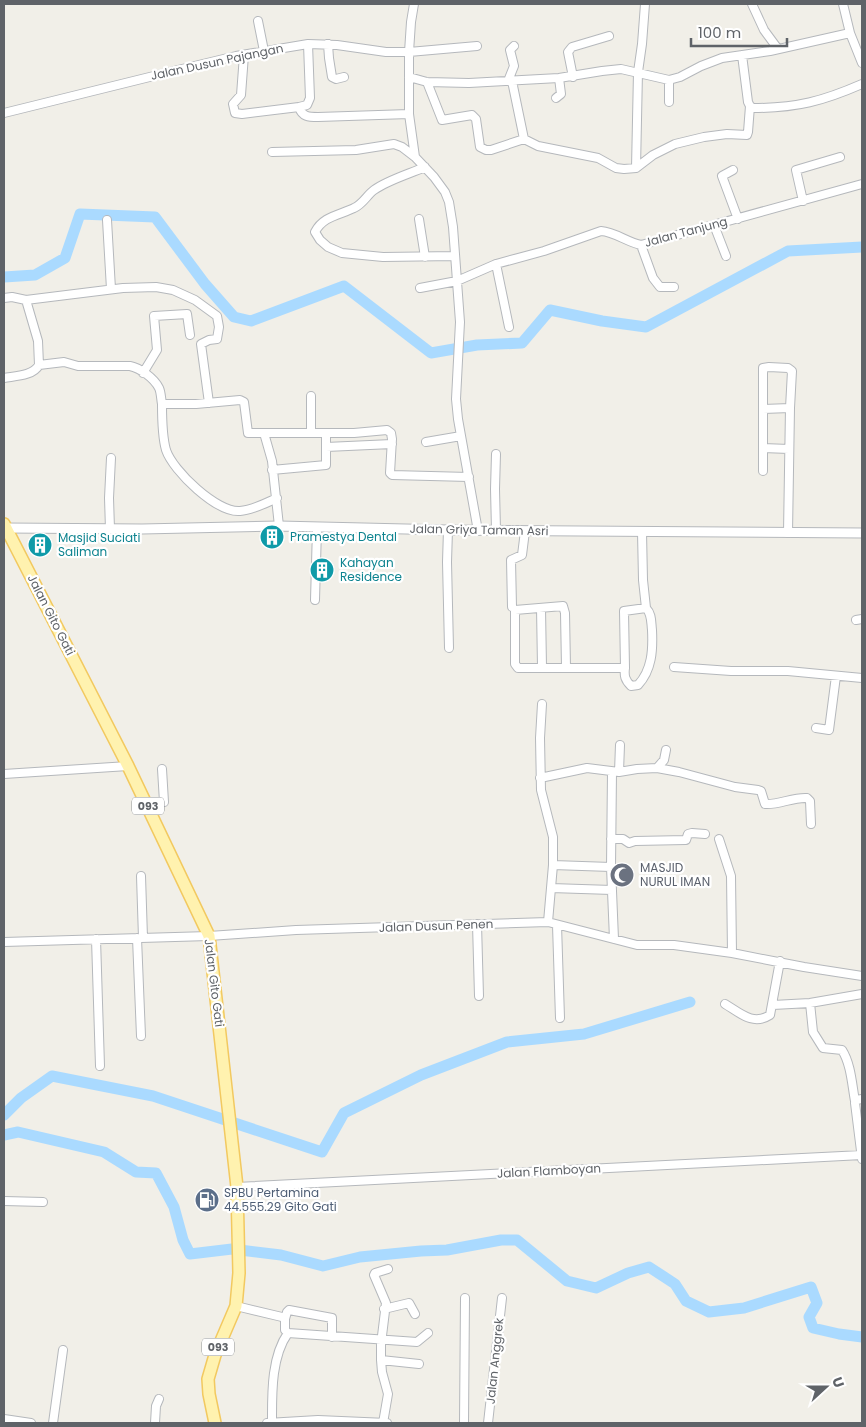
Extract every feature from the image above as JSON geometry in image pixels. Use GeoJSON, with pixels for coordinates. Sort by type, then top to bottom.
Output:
{"type":"FeatureCollection","features":[{"type":"Feature","properties":{"kind":"main road","name":"Jalan Gito Gati"},"geometry":{"type":"LineString","coordinates":[[5,526],[147,804],[209,936],[237,1187],[239,1273],[236,1306],[215,1355],[208,1379],[215,1423]]}},
{"type":"Feature","properties":{"kind":"street"},"geometry":{"type":"LineString","coordinates":[[414,4],[409,52],[409,114],[415,157]]}},
{"type":"Feature","properties":{"kind":"street"},"geometry":{"type":"LineString","coordinates":[[636,168],[638,72],[642,44],[644,4]]}},
{"type":"Feature","properties":{"kind":"street"},"geometry":{"type":"LineString","coordinates":[[752,4],[764,30],[778,49]]}},
{"type":"Feature","properties":{"kind":"street"},"geometry":{"type":"LineString","coordinates":[[843,4],[850,33],[862,63]]}},
{"type":"Feature","properties":{"kind":"street"},"geometry":{"type":"LineString","coordinates":[[258,21],[264,51]]}},
{"type":"Feature","properties":{"kind":"street"},"geometry":{"type":"LineString","coordinates":[[409,77],[427,82],[469,83],[573,77],[621,69],[669,80],[690,74],[712,61],[850,33]]}},
{"type":"Feature","properties":{"kind":"street"},"geometry":{"type":"LineString","coordinates":[[573,77],[568,52],[572,47],[609,36]]}},
{"type":"Feature","properties":{"kind":"street"},"geometry":{"type":"LineString","coordinates":[[244,55],[240,95],[233,104],[235,114],[307,106],[310,98],[308,44]]}},
{"type":"Feature","properties":{"kind":"street","name":"Jalan Dusun Pajangan"},"geometry":{"type":"LineString","coordinates":[[4,113],[182,68],[308,44],[328,44],[386,52],[478,46]]}},
{"type":"Feature","properties":{"kind":"street"},"geometry":{"type":"LineString","coordinates":[[328,44],[332,77],[344,77]]}},
{"type":"Feature","properties":{"kind":"street"},"geometry":{"type":"LineString","coordinates":[[514,46],[510,50],[514,66],[510,81],[524,139]]}},
{"type":"Feature","properties":{"kind":"street"},"geometry":{"type":"LineString","coordinates":[[427,82],[442,120],[472,115],[476,119],[480,147],[486,150],[524,139],[544,147],[598,158],[616,168],[636,168],[653,155],[675,144],[727,134],[747,135],[750,106],[742,55]]}},
{"type":"Feature","properties":{"kind":"street"},"geometry":{"type":"LineString","coordinates":[[556,98],[561,94],[559,78]]}},
{"type":"Feature","properties":{"kind":"street"},"geometry":{"type":"LineString","coordinates":[[669,80],[669,102]]}},
{"type":"Feature","properties":{"kind":"street"},"geometry":{"type":"LineString","coordinates":[[750,106],[753,108],[795,106],[823,100],[862,84]]}},
{"type":"Feature","properties":{"kind":"street"},"geometry":{"type":"LineString","coordinates":[[299,107],[301,113],[311,117],[409,114]]}},
{"type":"Feature","properties":{"kind":"street"},"geometry":{"type":"LineString","coordinates":[[272,152],[356,150],[394,144],[402,147],[415,157],[438,182],[449,202],[453,227],[460,322],[456,399],[478,530]]}},
{"type":"Feature","properties":{"kind":"street"},"geometry":{"type":"LineString","coordinates":[[803,200],[796,170],[840,157]]}},
{"type":"Feature","properties":{"kind":"street"},"geometry":{"type":"LineString","coordinates":[[424,167],[374,190],[362,203],[330,217],[315,232],[328,247],[342,253],[383,257],[455,256]]}},
{"type":"Feature","properties":{"kind":"street"},"geometry":{"type":"LineString","coordinates":[[733,170],[722,176],[738,219]]}},
{"type":"Feature","properties":{"kind":"street","name":"Jalan Tanjung"},"geometry":{"type":"LineString","coordinates":[[420,288],[457,281],[496,264],[558,247],[589,234],[602,231],[609,232],[630,243],[641,245],[862,184]]}},
{"type":"Feature","properties":{"kind":"street"},"geometry":{"type":"LineString","coordinates":[[420,219],[425,257]]}},
{"type":"Feature","properties":{"kind":"street"},"geometry":{"type":"LineString","coordinates":[[107,220],[111,290]]}},
{"type":"Feature","properties":{"kind":"street"},"geometry":{"type":"LineString","coordinates":[[714,225],[726,256]]}},
{"type":"Feature","properties":{"kind":"street"},"geometry":{"type":"LineString","coordinates":[[641,245],[653,278],[660,287],[674,287]]}},
{"type":"Feature","properties":{"kind":"street"},"geometry":{"type":"LineString","coordinates":[[496,264],[509,327]]}},
{"type":"Feature","properties":{"kind":"street"},"geometry":{"type":"LineString","coordinates":[[4,298],[12,297],[26,300],[156,287],[173,290],[196,300],[217,316],[219,327],[217,339],[200,344],[209,402]]}},
{"type":"Feature","properties":{"kind":"street"},"geometry":{"type":"LineString","coordinates":[[4,378],[26,374],[34,371],[39,365],[38,341],[26,300]]}},
{"type":"Feature","properties":{"kind":"street"},"geometry":{"type":"LineString","coordinates":[[143,373],[157,350],[154,316],[187,314],[190,335]]}},
{"type":"Feature","properties":{"kind":"street"},"geometry":{"type":"LineString","coordinates":[[39,365],[64,362],[78,366],[130,366],[137,368],[151,378],[159,388],[165,448],[175,467],[189,483],[221,505],[239,511],[250,509],[277,498]]}},
{"type":"Feature","properties":{"kind":"street"},"geometry":{"type":"LineString","coordinates":[[763,471],[763,368],[788,368],[792,371],[788,533]]}},
{"type":"Feature","properties":{"kind":"street"},"geometry":{"type":"LineString","coordinates":[[311,433],[312,396]]}},
{"type":"Feature","properties":{"kind":"street"},"geometry":{"type":"LineString","coordinates":[[162,404],[196,404],[240,400],[244,402],[248,433],[326,433],[387,430],[391,433],[390,473],[392,475],[469,477]]}},
{"type":"Feature","properties":{"kind":"street"},"geometry":{"type":"LineString","coordinates":[[763,409],[790,408]]}},
{"type":"Feature","properties":{"kind":"street"},"geometry":{"type":"LineString","coordinates":[[264,433],[272,461],[279,526]]}},
{"type":"Feature","properties":{"kind":"street"},"geometry":{"type":"LineString","coordinates":[[272,470],[324,466],[326,464],[326,433]]}},
{"type":"Feature","properties":{"kind":"street"},"geometry":{"type":"LineString","coordinates":[[426,442],[461,436]]}},
{"type":"Feature","properties":{"kind":"street"},"geometry":{"type":"LineString","coordinates":[[326,447],[392,444]]}},
{"type":"Feature","properties":{"kind":"street"},"geometry":{"type":"LineString","coordinates":[[763,448],[789,449]]}},
{"type":"Feature","properties":{"kind":"street"},"geometry":{"type":"LineString","coordinates":[[496,454],[496,530]]}},
{"type":"Feature","properties":{"kind":"street"},"geometry":{"type":"LineString","coordinates":[[110,529],[111,458]]}},
{"type":"Feature","properties":{"kind":"street","name":"Jalan Griya Taman Asri"},"geometry":{"type":"LineString","coordinates":[[5,526],[110,529],[279,526],[525,531],[862,533]]}},
{"type":"Feature","properties":{"kind":"street"},"geometry":{"type":"LineString","coordinates":[[315,600],[317,528]]}},
{"type":"Feature","properties":{"kind":"street"},"geometry":{"type":"LineString","coordinates":[[448,530],[447,562],[450,648]]}},
{"type":"Feature","properties":{"kind":"street"},"geometry":{"type":"LineString","coordinates":[[512,607],[511,560],[522,555],[525,531]]}},
{"type":"Feature","properties":{"kind":"street"},"geometry":{"type":"LineString","coordinates":[[642,532],[643,580],[646,608],[650,612],[653,647],[649,667],[643,680],[638,686],[631,686],[626,682],[624,674],[624,612],[626,610],[646,608]]}},
{"type":"Feature","properties":{"kind":"street"},"geometry":{"type":"LineString","coordinates":[[566,667],[565,610],[563,606],[515,610],[516,666],[520,668],[625,668]]}},
{"type":"Feature","properties":{"kind":"street"},"geometry":{"type":"LineString","coordinates":[[540,608],[542,667]]}},
{"type":"Feature","properties":{"kind":"street"},"geometry":{"type":"LineString","coordinates":[[674,667],[731,671],[788,671],[862,678]]}},
{"type":"Feature","properties":{"kind":"street"},"geometry":{"type":"LineString","coordinates":[[816,728],[829,730],[836,676]]}},
{"type":"Feature","properties":{"kind":"street"},"geometry":{"type":"LineString","coordinates":[[542,704],[540,778],[543,802],[552,828],[553,865],[548,922]]}},
{"type":"Feature","properties":{"kind":"street"},"geometry":{"type":"LineString","coordinates":[[614,939],[611,839],[615,772],[620,744]]}},
{"type":"Feature","properties":{"kind":"street"},"geometry":{"type":"LineString","coordinates":[[657,768],[664,760],[666,750]]}},
{"type":"Feature","properties":{"kind":"street"},"geometry":{"type":"LineString","coordinates":[[4,774],[128,766]]}},
{"type":"Feature","properties":{"kind":"street"},"geometry":{"type":"LineString","coordinates":[[540,778],[587,768],[615,772],[657,768],[735,787],[758,790],[761,791],[765,804],[807,798],[810,801],[811,824]]}},
{"type":"Feature","properties":{"kind":"street"},"geometry":{"type":"LineString","coordinates":[[147,804],[164,802],[162,769]]}},
{"type":"Feature","properties":{"kind":"street"},"geometry":{"type":"LineString","coordinates":[[611,839],[623,839],[629,843],[635,841],[686,840],[688,834],[705,834]]}},
{"type":"Feature","properties":{"kind":"street"},"geometry":{"type":"LineString","coordinates":[[719,839],[731,876],[732,953]]}},
{"type":"Feature","properties":{"kind":"street"},"geometry":{"type":"LineString","coordinates":[[553,865],[611,867]]}},
{"type":"Feature","properties":{"kind":"street"},"geometry":{"type":"LineString","coordinates":[[140,876],[141,1036]]}},
{"type":"Feature","properties":{"kind":"street"},"geometry":{"type":"LineString","coordinates":[[552,888],[612,890]]}},
{"type":"Feature","properties":{"kind":"street","name":"Jalan Dusun Penen"},"geometry":{"type":"LineString","coordinates":[[4,942],[209,936],[296,930],[548,922],[637,945],[674,945],[732,953],[862,976]]}},
{"type":"Feature","properties":{"kind":"street"},"geometry":{"type":"LineString","coordinates":[[477,924],[479,996]]}},
{"type":"Feature","properties":{"kind":"street"},"geometry":{"type":"LineString","coordinates":[[557,925],[560,1018]]}},
{"type":"Feature","properties":{"kind":"street"},"geometry":{"type":"LineString","coordinates":[[96,938],[100,1066]]}},
{"type":"Feature","properties":{"kind":"street"},"geometry":{"type":"LineString","coordinates":[[725,1004],[749,1019],[761,1020],[770,1015],[780,961]]}},
{"type":"Feature","properties":{"kind":"street"},"geometry":{"type":"LineString","coordinates":[[773,1005],[810,1003],[862,994]]}},
{"type":"Feature","properties":{"kind":"street"},"geometry":{"type":"LineString","coordinates":[[810,1003],[813,1032],[823,1048],[842,1050],[846,1060],[859,1100],[862,1157]]}},
{"type":"Feature","properties":{"kind":"street","name":"Jalan Flamboyan"},"geometry":{"type":"LineString","coordinates":[[237,1187],[862,1157]]}},
{"type":"Feature","properties":{"kind":"street"},"geometry":{"type":"LineString","coordinates":[[4,1201],[43,1202]]}},
{"type":"Feature","properties":{"kind":"street"},"geometry":{"type":"LineString","coordinates":[[288,1333],[282,1341],[276,1362],[270,1423],[318,1421],[385,1423],[388,1390],[382,1374],[381,1360],[384,1298],[374,1275],[388,1269]]}},
{"type":"Feature","properties":{"kind":"street"},"geometry":{"type":"LineString","coordinates":[[464,1423],[465,1298]]}},
{"type":"Feature","properties":{"kind":"street","name":"Jalan Anggrek"},"geometry":{"type":"LineString","coordinates":[[488,1423],[502,1298]]}},
{"type":"Feature","properties":{"kind":"street"},"geometry":{"type":"LineString","coordinates":[[384,1309],[409,1303],[415,1314]]}},
{"type":"Feature","properties":{"kind":"street"},"geometry":{"type":"LineString","coordinates":[[236,1306],[282,1317],[284,1320]]}},
{"type":"Feature","properties":{"kind":"street"},"geometry":{"type":"LineString","coordinates":[[332,1337],[332,1318],[289,1310],[287,1312],[284,1320],[284,1330],[288,1333],[332,1337],[417,1342],[428,1333]]}},
{"type":"Feature","properties":{"kind":"street"},"geometry":{"type":"LineString","coordinates":[[53,1423],[63,1350]]}},
{"type":"Feature","properties":{"kind":"street"},"geometry":{"type":"LineString","coordinates":[[381,1360],[419,1364]]}},
{"type":"Feature","properties":{"kind":"street"},"geometry":{"type":"LineString","coordinates":[[155,1423],[159,1399]]}},
{"type":"Feature","properties":{"kind":"street"},"geometry":{"type":"LineString","coordinates":[[4,1419],[32,1423]]}},
{"type":"Feature","properties":{"kind":"waterway"},"geometry":{"type":"LineString","coordinates":[[4,277],[35,275],[65,258],[80,214],[155,217],[205,284],[234,317],[251,321],[344,286],[431,353],[477,345],[522,343],[550,310],[602,321],[646,327],[788,251],[862,247]]}},
{"type":"Feature","properties":{"kind":"waterway"},"geometry":{"type":"LineString","coordinates":[[4,1115],[21,1098],[52,1076],[153,1096],[322,1152],[344,1113],[421,1075],[507,1042],[584,1034],[690,1002]]}},
{"type":"Feature","properties":{"kind":"waterway"},"geometry":{"type":"LineString","coordinates":[[4,1135],[18,1132],[104,1152],[136,1172],[156,1173],[174,1207],[183,1240],[190,1254],[232,1249],[281,1255],[323,1266],[360,1257],[447,1250],[501,1240],[517,1240],[567,1281],[596,1288],[628,1273],[649,1267],[675,1284],[686,1301],[709,1312],[744,1308],[811,1287],[817,1303],[809,1317],[813,1328],[862,1337]]}},
{"type":"Feature","properties":{"kind":"place","name":"Pramestya Dental"},"geometry":{"type":"Point","coordinates":[272,537]}},
{"type":"Feature","properties":{"kind":"place","name":"Masjid Suciati Saliman"},"geometry":{"type":"Point","coordinates":[40,545]}},
{"type":"Feature","properties":{"kind":"place","name":"Kahayan Residence"},"geometry":{"type":"Point","coordinates":[322,570]}},
{"type":"Feature","properties":{"kind":"place","name":"MASJID NURUL IMAN"},"geometry":{"type":"Point","coordinates":[622,875]}},
{"type":"Feature","properties":{"kind":"place","name":"SPBU Pertamina 44.555.29 Gito Gati"},"geometry":{"type":"Point","coordinates":[207,1200]}}]}
